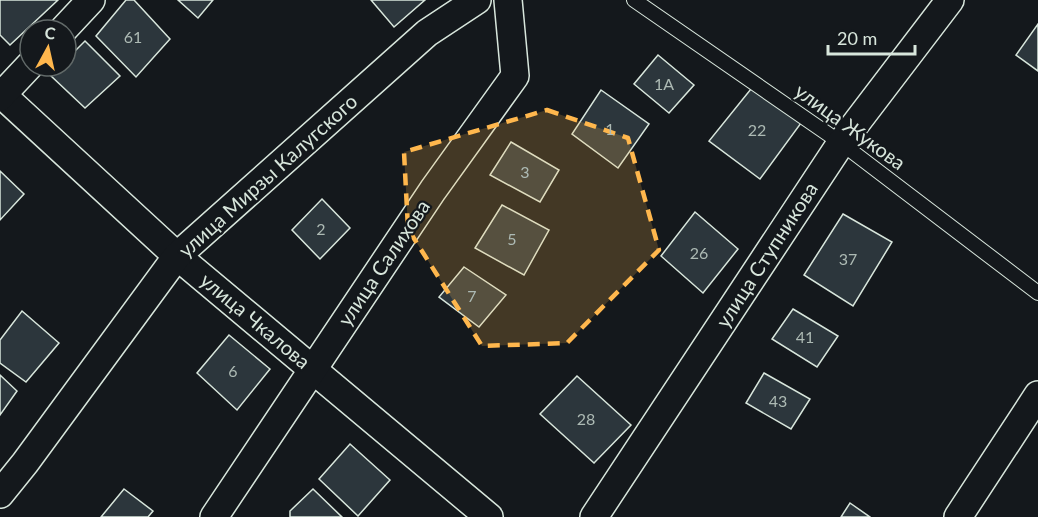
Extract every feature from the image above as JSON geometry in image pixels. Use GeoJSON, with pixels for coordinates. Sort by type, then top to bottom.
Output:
{"type":"FeatureCollection","features":[{"type":"Feature","properties":{"kind":"street"},"geometry":{"type":"LineString","coordinates":[[74,18],[91,0]]}},
{"type":"Feature","properties":{"kind":"street","name":"улица Мирзы Калугского"},"geometry":{"type":"LineString","coordinates":[[0,494],[177,255],[427,33],[477,0]]}},
{"type":"Feature","properties":{"kind":"street","name":"улица Салихова"},"geometry":{"type":"LineString","coordinates":[[214,517],[434,190],[515,76],[508,0]]}},
{"type":"Feature","properties":{"kind":"street","name":"улица Ступникова"},"geometry":{"type":"LineString","coordinates":[[594,517],[841,143],[950,0]]}},
{"type":"Feature","properties":{"kind":"street"},"geometry":{"type":"LineString","coordinates":[[1,95],[18,77]]}},
{"type":"Feature","properties":{"kind":"street","name":"улица Чкалова"},"geometry":{"type":"LineString","coordinates":[[1,95],[177,255],[489,517]]}},
{"type":"Feature","properties":{"kind":"street"},"geometry":{"type":"LineString","coordinates":[[958,517],[1038,395]]}},
{"type":"Feature","properties":{"kind":"lane","name":"улица Жукова"},"geometry":{"type":"LineString","coordinates":[[634,0],[841,143],[1038,292]]}},
{"type":"Feature","properties":{"kind":"highlighted area"},"geometry":{"type":"Polygon","coordinates":[[[547,110],[628,138],[659,250],[567,343],[482,346],[408,229],[404,152],[547,110]]]}},
{"type":"Feature","properties":{"kind":"building"},"geometry":{"type":"Polygon","coordinates":[[[0,0],[58,0],[39,18],[18,18],[18,38],[10,45],[0,35],[0,0]]]}},
{"type":"Feature","properties":{"kind":"building"},"geometry":{"type":"Polygon","coordinates":[[[126,0],[134,0],[170,39],[136,77],[96,36],[126,0]]]}},
{"type":"Feature","properties":{"kind":"building"},"geometry":{"type":"Polygon","coordinates":[[[178,0],[213,0],[198,18],[178,0]]]}},
{"type":"Feature","properties":{"kind":"building"},"geometry":{"type":"Polygon","coordinates":[[[371,0],[425,0],[394,27],[371,0]]]}},
{"type":"Feature","properties":{"kind":"building"},"geometry":{"type":"Polygon","coordinates":[[[1038,24],[1038,71],[1016,55],[1038,24]]]}},
{"type":"Feature","properties":{"kind":"building"},"geometry":{"type":"Polygon","coordinates":[[[85,41],[120,76],[85,108],[53,78],[78,78],[78,48],[85,41]]]}},
{"type":"Feature","properties":{"kind":"building"},"geometry":{"type":"Polygon","coordinates":[[[658,55],[694,85],[669,113],[634,84],[658,55]]]}},
{"type":"Feature","properties":{"kind":"building"},"geometry":{"type":"Polygon","coordinates":[[[755,84],[804,119],[760,179],[709,141],[755,84]]]}},
{"type":"Feature","properties":{"kind":"building"},"geometry":{"type":"Polygon","coordinates":[[[601,90],[649,124],[618,168],[572,134],[601,90]]]}},
{"type":"Feature","properties":{"kind":"building"},"geometry":{"type":"Polygon","coordinates":[[[511,142],[559,170],[540,202],[490,175],[511,142]]]}},
{"type":"Feature","properties":{"kind":"building"},"geometry":{"type":"Polygon","coordinates":[[[0,171],[24,194],[0,220],[0,171]]]}},
{"type":"Feature","properties":{"kind":"building"},"geometry":{"type":"Polygon","coordinates":[[[322,199],[350,228],[320,259],[292,230],[322,199]]]}},
{"type":"Feature","properties":{"kind":"building"},"geometry":{"type":"Polygon","coordinates":[[[502,205],[549,230],[524,275],[475,248],[502,205]]]}},
{"type":"Feature","properties":{"kind":"building"},"geometry":{"type":"Polygon","coordinates":[[[695,212],[738,249],[703,293],[661,256],[695,212]]]}},
{"type":"Feature","properties":{"kind":"building"},"geometry":{"type":"Polygon","coordinates":[[[843,214],[892,242],[853,306],[804,275],[843,214]]]}},
{"type":"Feature","properties":{"kind":"building"},"geometry":{"type":"Polygon","coordinates":[[[464,267],[506,295],[479,327],[439,297],[464,267]]]}},
{"type":"Feature","properties":{"kind":"building"},"geometry":{"type":"Polygon","coordinates":[[[793,309],[838,336],[817,367],[772,339],[793,309]]]}},
{"type":"Feature","properties":{"kind":"building"},"geometry":{"type":"Polygon","coordinates":[[[22,311],[59,343],[26,382],[0,363],[0,340],[22,311]]]}},
{"type":"Feature","properties":{"kind":"building"},"geometry":{"type":"Polygon","coordinates":[[[229,335],[270,369],[237,410],[197,373],[229,335]]]}},
{"type":"Feature","properties":{"kind":"building"},"geometry":{"type":"Polygon","coordinates":[[[764,373],[810,399],[791,429],[746,403],[764,373]]]}},
{"type":"Feature","properties":{"kind":"building"},"geometry":{"type":"Polygon","coordinates":[[[0,375],[17,391],[0,415],[0,375]]]}},
{"type":"Feature","properties":{"kind":"building"},"geometry":{"type":"Polygon","coordinates":[[[577,376],[631,425],[594,463],[540,414],[577,376]]]}},
{"type":"Feature","properties":{"kind":"building"},"geometry":{"type":"Polygon","coordinates":[[[350,444],[390,480],[358,516],[319,479],[350,444]]]}},
{"type":"Feature","properties":{"kind":"building"},"geometry":{"type":"Polygon","coordinates":[[[124,489],[153,511],[148,517],[101,517],[124,489]]]}},
{"type":"Feature","properties":{"kind":"building"},"geometry":{"type":"Polygon","coordinates":[[[313,489],[342,517],[290,517],[290,511],[313,489]]]}},
{"type":"Feature","properties":{"kind":"building"},"geometry":{"type":"Polygon","coordinates":[[[850,503],[870,517],[841,517],[850,503]]]}}]}
